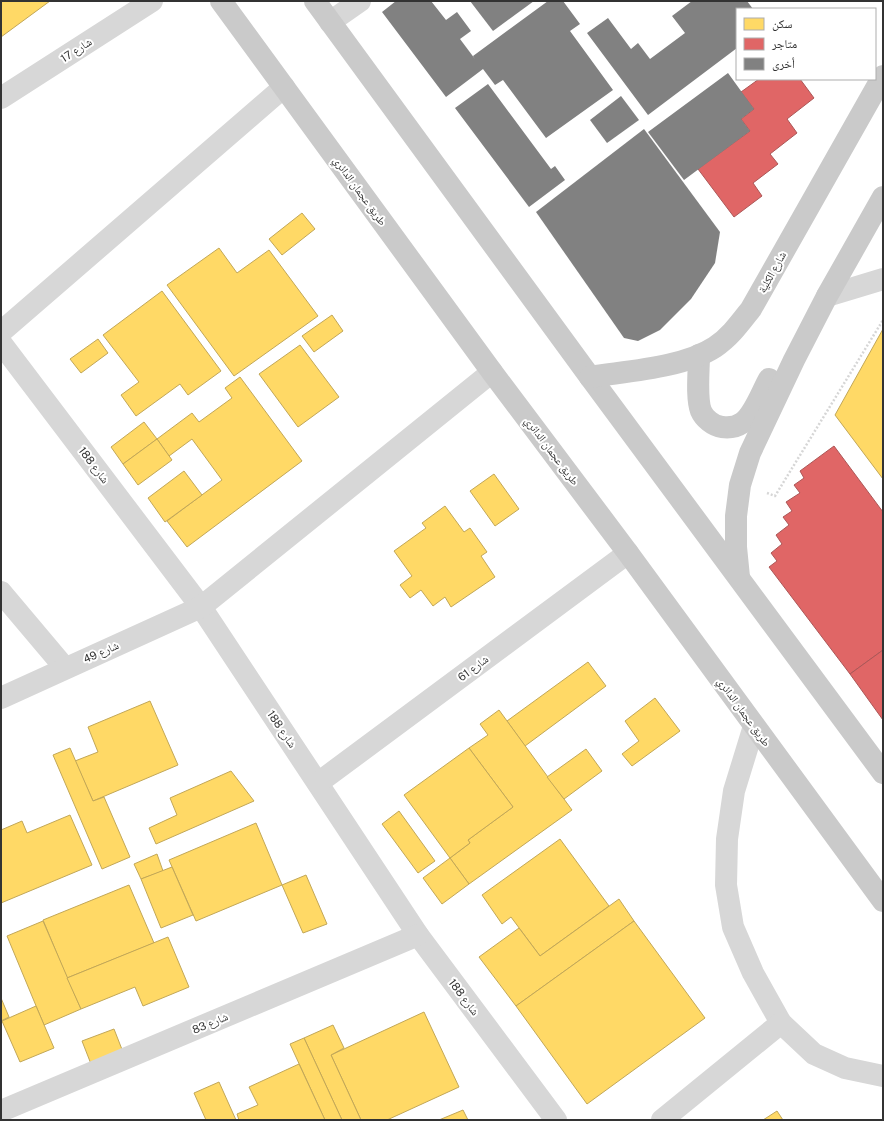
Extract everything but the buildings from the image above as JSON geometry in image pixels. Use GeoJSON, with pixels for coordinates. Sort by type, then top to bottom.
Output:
{"type":"FeatureCollection","features":[{"type":"Feature","properties":{"kind":"main road","name":"طريق عجمان الدائري"},"geometry":{"type":"LineString","coordinates":[[221,1],[492,372],[628,553],[883,901]]}},
{"type":"Feature","properties":{"kind":"main road"},"geometry":{"type":"LineString","coordinates":[[315,1],[590,377],[883,773]]}},
{"type":"Feature","properties":{"kind":"main road","name":"شارع الكلية"},"geometry":{"type":"LineString","coordinates":[[590,377],[665,366],[699,355],[715,347],[735,330],[751,309],[883,76]]}},
{"type":"Feature","properties":{"kind":"main road"},"geometry":{"type":"LineString","coordinates":[[740,578],[736,547],[736,516],[740,485],[750,453],[826,296],[883,197]]}},
{"type":"Feature","properties":{"kind":"main road"},"geometry":{"type":"LineString","coordinates":[[699,355],[699,399],[701,411],[708,421],[719,427],[732,427],[743,423],[751,414],[765,385],[775,371],[784,364],[794,360]]}},
{"type":"Feature","properties":{"kind":"street","name":"شارع 17"},"geometry":{"type":"LineString","coordinates":[[1,98],[152,1]]}},
{"type":"Feature","properties":{"kind":"street"},"geometry":{"type":"LineString","coordinates":[[330,22],[360,1]]}},
{"type":"Feature","properties":{"kind":"street"},"geometry":{"type":"LineString","coordinates":[[1,332],[284,87]]}},
{"type":"Feature","properties":{"kind":"street"},"geometry":{"type":"LineString","coordinates":[[826,296],[883,279]]}},
{"type":"Feature","properties":{"kind":"street","name":"شارع 188"},"geometry":{"type":"LineString","coordinates":[[1,343],[201,607],[418,934],[556,1120]]}},
{"type":"Feature","properties":{"kind":"street","name":"شارع 49"},"geometry":{"type":"LineString","coordinates":[[1,698],[201,607],[492,372]]}},
{"type":"Feature","properties":{"kind":"street","name":"شارع 61"},"geometry":{"type":"LineString","coordinates":[[318,782],[628,553]]}},
{"type":"Feature","properties":{"kind":"street"},"geometry":{"type":"LineString","coordinates":[[1,592],[66,668]]}},
{"type":"Feature","properties":{"kind":"street"},"geometry":{"type":"LineString","coordinates":[[754,726],[734,790],[727,839],[726,885],[733,927],[752,973],[781,1023],[814,1054],[845,1068],[883,1076]]}},
{"type":"Feature","properties":{"kind":"street","name":"شارع 83"},"geometry":{"type":"LineString","coordinates":[[1,1111],[418,934]]}},
{"type":"Feature","properties":{"kind":"street"},"geometry":{"type":"LineString","coordinates":[[662,1120],[781,1023]]}},
{"type":"Feature","properties":{"kind":"path"},"geometry":{"type":"LineString","coordinates":[[740,485],[775,496],[883,320]]}}]}
